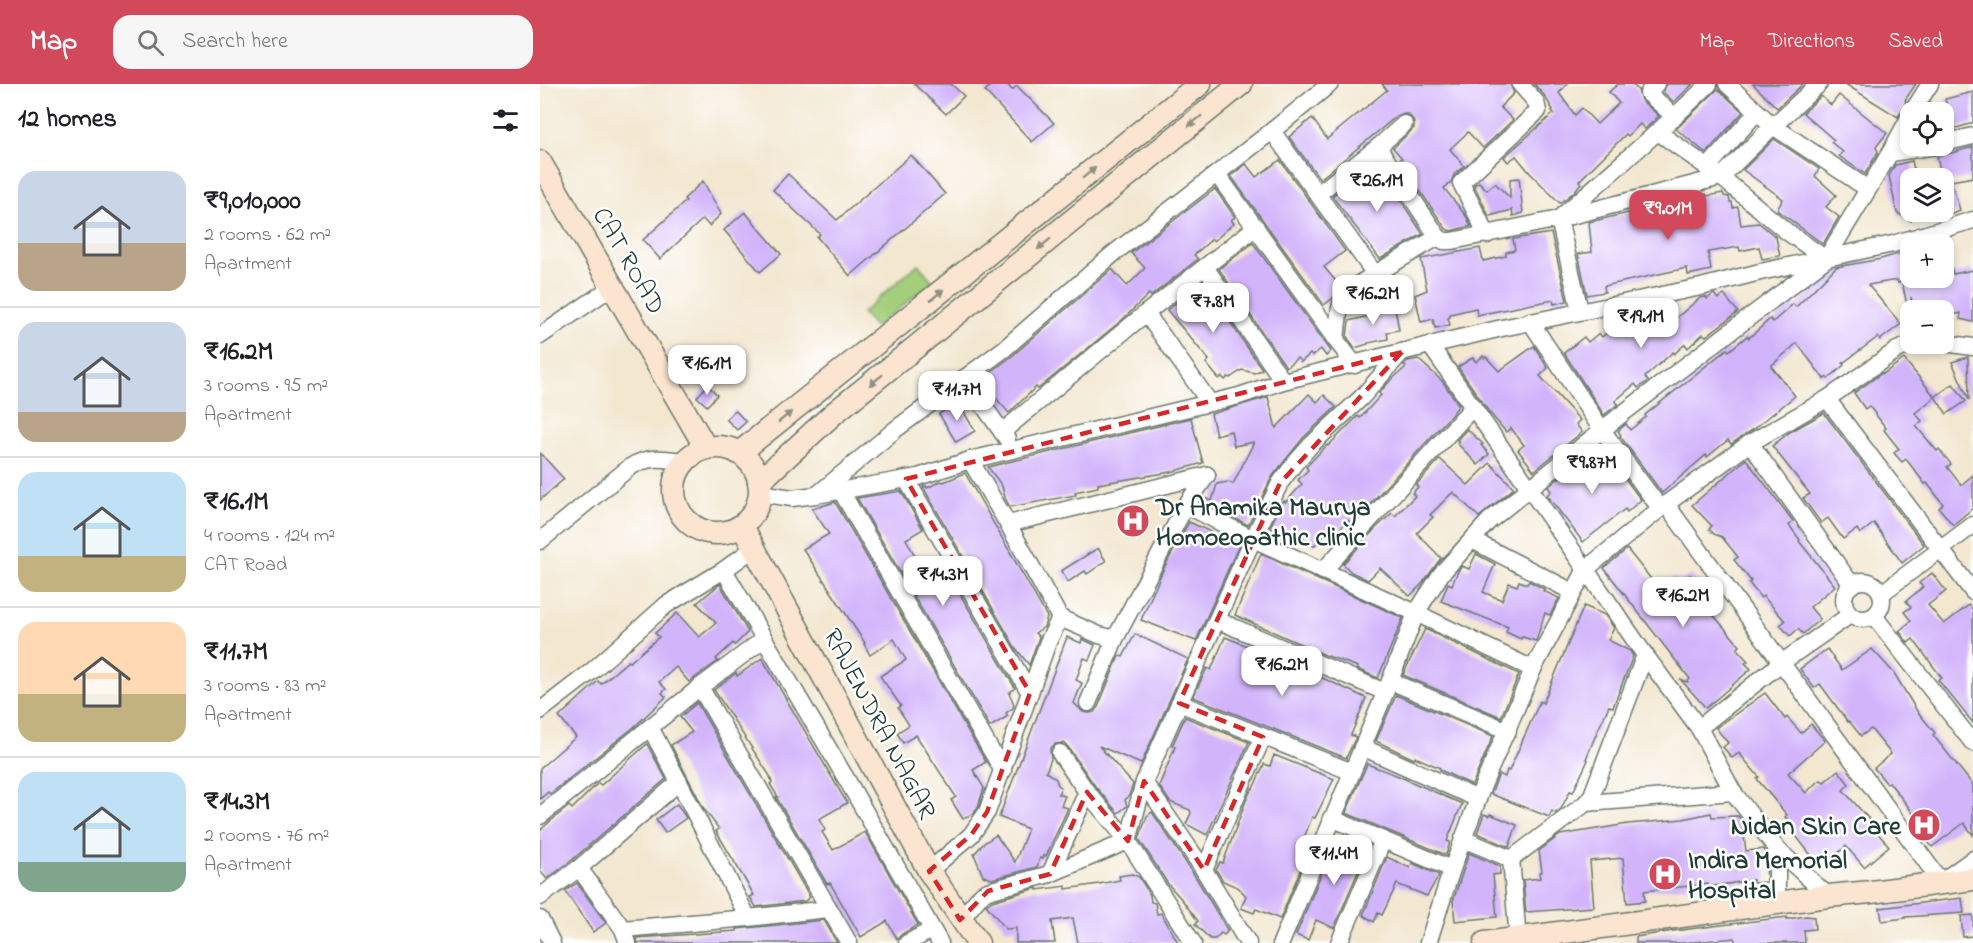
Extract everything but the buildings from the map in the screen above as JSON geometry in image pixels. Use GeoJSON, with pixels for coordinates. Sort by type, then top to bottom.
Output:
{"type":"FeatureCollection","features":[{"type":"Feature","properties":{"kind":"main road"},"geometry":{"type":"LineString","coordinates":[[740,453],[1200,84]]}},
{"type":"Feature","properties":{"kind":"main road"},"geometry":{"type":"LineString","coordinates":[[760,487],[833,414],[1240,84]]}},
{"type":"Feature","properties":{"kind":"main road","name":"CAT ROAD"},"geometry":{"type":"LineString","coordinates":[[540,162],[696,454]]}},
{"type":"Feature","properties":{"kind":"main road","name":"CAT ROAD"},"geometry":{"type":"LineString","coordinates":[[540,182],[608,290]]}},
{"type":"Feature","properties":{"kind":"main road"},"geometry":{"type":"LineString","coordinates":[[725,448],[740,453],[753,466],[760,487],[758,506],[742,526],[720,534],[708,533],[696,528],[679,511],[674,499],[677,472],[696,454],[725,448]]}},
{"type":"Feature","properties":{"kind":"main road","name":"RAJENDRA NAGAR"},"geometry":{"type":"LineString","coordinates":[[742,526],[929,871],[960,920],[978,943]]}},
{"type":"Feature","properties":{"kind":"main road"},"geometry":{"type":"LineString","coordinates":[[1485,943],[1828,896],[1973,879]]}},
{"type":"Feature","properties":{"kind":"street"},"geometry":{"type":"LineString","coordinates":[[816,495],[896,429],[1004,349],[1113,254],[1330,84]]}},
{"type":"Feature","properties":{"kind":"street"},"geometry":{"type":"LineString","coordinates":[[1487,235],[1461,183],[1538,111],[1536,102],[1520,84]]}},
{"type":"Feature","properties":{"kind":"street"},"geometry":{"type":"LineString","coordinates":[[1559,219],[1709,84]]}},
{"type":"Feature","properties":{"kind":"street"},"geometry":{"type":"LineString","coordinates":[[1727,84],[1773,126],[1868,189]]}},
{"type":"Feature","properties":{"kind":"street"},"geometry":{"type":"LineString","coordinates":[[1378,147],[1438,237],[1452,242],[1559,219],[1714,173],[1773,126],[1820,84]]}},
{"type":"Feature","properties":{"kind":"street"},"geometry":{"type":"LineString","coordinates":[[1918,102],[1930,84]]}},
{"type":"Feature","properties":{"kind":"street"},"geometry":{"type":"LineString","coordinates":[[1647,87],[1675,117]]}},
{"type":"Feature","properties":{"kind":"street"},"geometry":{"type":"LineString","coordinates":[[1714,173],[1757,112]]}},
{"type":"Feature","properties":{"kind":"street"},"geometry":{"type":"LineString","coordinates":[[1319,194],[1404,123]]}},
{"type":"Feature","properties":{"kind":"street"},"geometry":{"type":"LineString","coordinates":[[1272,131],[1375,274]]}},
{"type":"Feature","properties":{"kind":"street"},"geometry":{"type":"LineString","coordinates":[[1658,132],[1714,173],[1785,231],[1826,259]]}},
{"type":"Feature","properties":{"kind":"street"},"geometry":{"type":"LineString","coordinates":[[1281,943],[1416,614],[1442,574],[1489,521],[1602,430],[1826,259],[1900,134]]}},
{"type":"Feature","properties":{"kind":"street"},"geometry":{"type":"LineString","coordinates":[[1954,141],[1973,136]]}},
{"type":"Feature","properties":{"kind":"street"},"geometry":{"type":"LineString","coordinates":[[1890,153],[1900,151]]}},
{"type":"Feature","properties":{"kind":"street"},"geometry":{"type":"LineString","coordinates":[[1217,174],[1355,364]]}},
{"type":"Feature","properties":{"kind":"street"},"geometry":{"type":"LineString","coordinates":[[1559,219],[1580,311]]}},
{"type":"Feature","properties":{"kind":"street"},"geometry":{"type":"LineString","coordinates":[[760,487],[792,498],[906,479],[970,460],[1239,396],[1283,381],[1430,345],[1530,321],[1701,287],[1893,244],[1973,220]]}},
{"type":"Feature","properties":{"kind":"street"},"geometry":{"type":"LineString","coordinates":[[1002,432],[1146,313],[1256,227]]}},
{"type":"Feature","properties":{"kind":"street"},"geometry":{"type":"LineString","coordinates":[[1336,340],[1342,298],[1348,291],[1438,237]]}},
{"type":"Feature","properties":{"kind":"street"},"geometry":{"type":"LineString","coordinates":[[1205,267],[1283,381]]}},
{"type":"Feature","properties":{"kind":"street"},"geometry":{"type":"LineString","coordinates":[[540,336],[608,290]]}},
{"type":"Feature","properties":{"kind":"street"},"geometry":{"type":"LineString","coordinates":[[1146,313],[1210,403]]}},
{"type":"Feature","properties":{"kind":"street"},"geometry":{"type":"LineString","coordinates":[[1530,321],[1602,430],[1663,506],[1941,882],[1973,859]]}},
{"type":"Feature","properties":{"kind":"street"},"geometry":{"type":"LineString","coordinates":[[1430,345],[1699,728],[1733,792],[1777,849],[1828,896]]}},
{"type":"Feature","properties":{"kind":"street"},"geometry":{"type":"LineString","coordinates":[[1954,345],[1973,348]]}},
{"type":"Feature","properties":{"kind":"street"},"geometry":{"type":"LineString","coordinates":[[1428,943],[1463,839],[1533,669],[1586,569],[1663,506],[1750,443],[1827,399],[1900,349]]}},
{"type":"Feature","properties":{"kind":"street"},"geometry":{"type":"LineString","coordinates":[[1128,841],[1144,782],[1280,483],[1295,463],[1361,398],[1402,352]]}},
{"type":"Feature","properties":{"kind":"street"},"geometry":{"type":"LineString","coordinates":[[964,378],[1014,451]]}},
{"type":"Feature","properties":{"kind":"street"},"geometry":{"type":"LineString","coordinates":[[1827,399],[1973,592]]}},
{"type":"Feature","properties":{"kind":"street"},"geometry":{"type":"LineString","coordinates":[[1323,571],[1473,407]]}},
{"type":"Feature","properties":{"kind":"street"},"geometry":{"type":"LineString","coordinates":[[1750,443],[1852,585]]}},
{"type":"Feature","properties":{"kind":"street"},"geometry":{"type":"LineString","coordinates":[[540,541],[641,460],[696,454]]}},
{"type":"Feature","properties":{"kind":"street"},"geometry":{"type":"LineString","coordinates":[[970,460],[1060,618],[1099,635],[1115,639]]}},
{"type":"Feature","properties":{"kind":"street"},"geometry":{"type":"LineString","coordinates":[[1008,524],[1207,475],[1186,505],[1115,639],[1088,703]]}},
{"type":"Feature","properties":{"kind":"street"},"geometry":{"type":"LineString","coordinates":[[906,479],[1030,693]]}},
{"type":"Feature","properties":{"kind":"street"},"geometry":{"type":"LineString","coordinates":[[841,491],[1003,771]]}},
{"type":"Feature","properties":{"kind":"street"},"geometry":{"type":"LineString","coordinates":[[1186,505],[1253,540],[1533,669]]}},
{"type":"Feature","properties":{"kind":"street"},"geometry":{"type":"LineString","coordinates":[[1882,593],[1973,525]]}},
{"type":"Feature","properties":{"kind":"street"},"geometry":{"type":"LineString","coordinates":[[1473,540],[1573,592]]}},
{"type":"Feature","properties":{"kind":"street"},"geometry":{"type":"LineString","coordinates":[[540,711],[592,671],[666,605],[724,570],[754,548]]}},
{"type":"Feature","properties":{"kind":"street"},"geometry":{"type":"LineString","coordinates":[[724,570],[936,937],[906,943]]}},
{"type":"Feature","properties":{"kind":"street"},"geometry":{"type":"LineString","coordinates":[[1858,582],[1871,582],[1882,593],[1882,604],[1874,616],[1868,620],[1850,615],[1844,603],[1844,596],[1852,585],[1858,582]]}},
{"type":"Feature","properties":{"kind":"street"},"geometry":{"type":"LineString","coordinates":[[1699,728],[1780,663],[1850,615]]}},
{"type":"Feature","properties":{"kind":"street"},"geometry":{"type":"LineString","coordinates":[[1874,616],[1973,743]]}},
{"type":"Feature","properties":{"kind":"street"},"geometry":{"type":"LineString","coordinates":[[929,871],[971,835],[987,812],[1048,642],[1060,618]]}},
{"type":"Feature","properties":{"kind":"street"},"geometry":{"type":"LineString","coordinates":[[1217,621],[1508,731]]}},
{"type":"Feature","properties":{"kind":"street"},"geometry":{"type":"LineString","coordinates":[[540,816],[700,687],[764,639]]}},
{"type":"Feature","properties":{"kind":"street"},"geometry":{"type":"LineString","coordinates":[[1511,859],[1586,803],[1592,795],[1646,655]]}},
{"type":"Feature","properties":{"kind":"street"},"geometry":{"type":"LineString","coordinates":[[700,687],[849,943]]}},
{"type":"Feature","properties":{"kind":"street"},"geometry":{"type":"LineString","coordinates":[[1179,704],[1352,772]]}},
{"type":"Feature","properties":{"kind":"street"},"geometry":{"type":"LineString","coordinates":[[650,727],[748,918]]}},
{"type":"Feature","properties":{"kind":"street"},"geometry":{"type":"LineString","coordinates":[[1204,870],[1263,737]]}},
{"type":"Feature","properties":{"kind":"street"},"geometry":{"type":"LineString","coordinates":[[1362,747],[1478,800]]}},
{"type":"Feature","properties":{"kind":"street"},"geometry":{"type":"LineString","coordinates":[[1060,753],[1087,792],[1128,841],[1192,943]]}},
{"type":"Feature","properties":{"kind":"street"},"geometry":{"type":"LineString","coordinates":[[540,897],[579,868],[679,782]]}},
{"type":"Feature","properties":{"kind":"street"},"geometry":{"type":"LineString","coordinates":[[1144,782],[1204,870],[1248,943]]}},
{"type":"Feature","properties":{"kind":"street"},"geometry":{"type":"LineString","coordinates":[[1050,874],[1087,792]]}},
{"type":"Feature","properties":{"kind":"street"},"geometry":{"type":"LineString","coordinates":[[1586,803],[1733,792]]}},
{"type":"Feature","properties":{"kind":"street"},"geometry":{"type":"LineString","coordinates":[[1331,819],[1452,869]]}},
{"type":"Feature","properties":{"kind":"street"},"geometry":{"type":"LineString","coordinates":[[1463,839],[1511,859]]}},
{"type":"Feature","properties":{"kind":"street"},"geometry":{"type":"LineString","coordinates":[[1339,943],[1383,840]]}},
{"type":"Feature","properties":{"kind":"street"},"geometry":{"type":"LineString","coordinates":[[960,920],[982,894],[988,891],[1050,874],[1128,841]]}},
{"type":"Feature","properties":{"kind":"street"},"geometry":{"type":"LineString","coordinates":[[1777,849],[1777,903]]}},
{"type":"Feature","properties":{"kind":"street"},"geometry":{"type":"LineString","coordinates":[[1511,859],[1518,939]]}},
{"type":"Feature","properties":{"kind":"street"},"geometry":{"type":"LineString","coordinates":[[579,868],[626,936],[828,909]]}},
{"type":"Feature","properties":{"kind":"street"},"geometry":{"type":"LineString","coordinates":[[540,919],[552,943]]}},
{"type":"Feature","properties":{"kind":"highlighted area"},"geometry":{"type":"Polygon","coordinates":[[[1402,352],[1280,483],[1179,703],[1263,737],[1204,870],[1144,781],[1128,841],[1087,792],[1050,874],[988,891],[960,920],[929,871],[971,835],[987,812],[1030,693],[906,479],[1402,352]]]}},
{"type":"Feature","properties":{"kind":"green space"},"geometry":{"type":"Polygon","coordinates":[[[918,264],[933,282],[875,327],[862,313],[918,264]]]}},
{"type":"Feature","properties":{"kind":"place","name":"Dr Anamika Maurya Homoeopathic clinic"},"geometry":{"type":"Point","coordinates":[1133,521]}},
{"type":"Feature","properties":{"kind":"place","name":"Nidan Skin Care"},"geometry":{"type":"Point","coordinates":[1924,825]}},
{"type":"Feature","properties":{"kind":"place","name":"Indira Memorial Hospital"},"geometry":{"type":"Point","coordinates":[1665,874]}}]}
